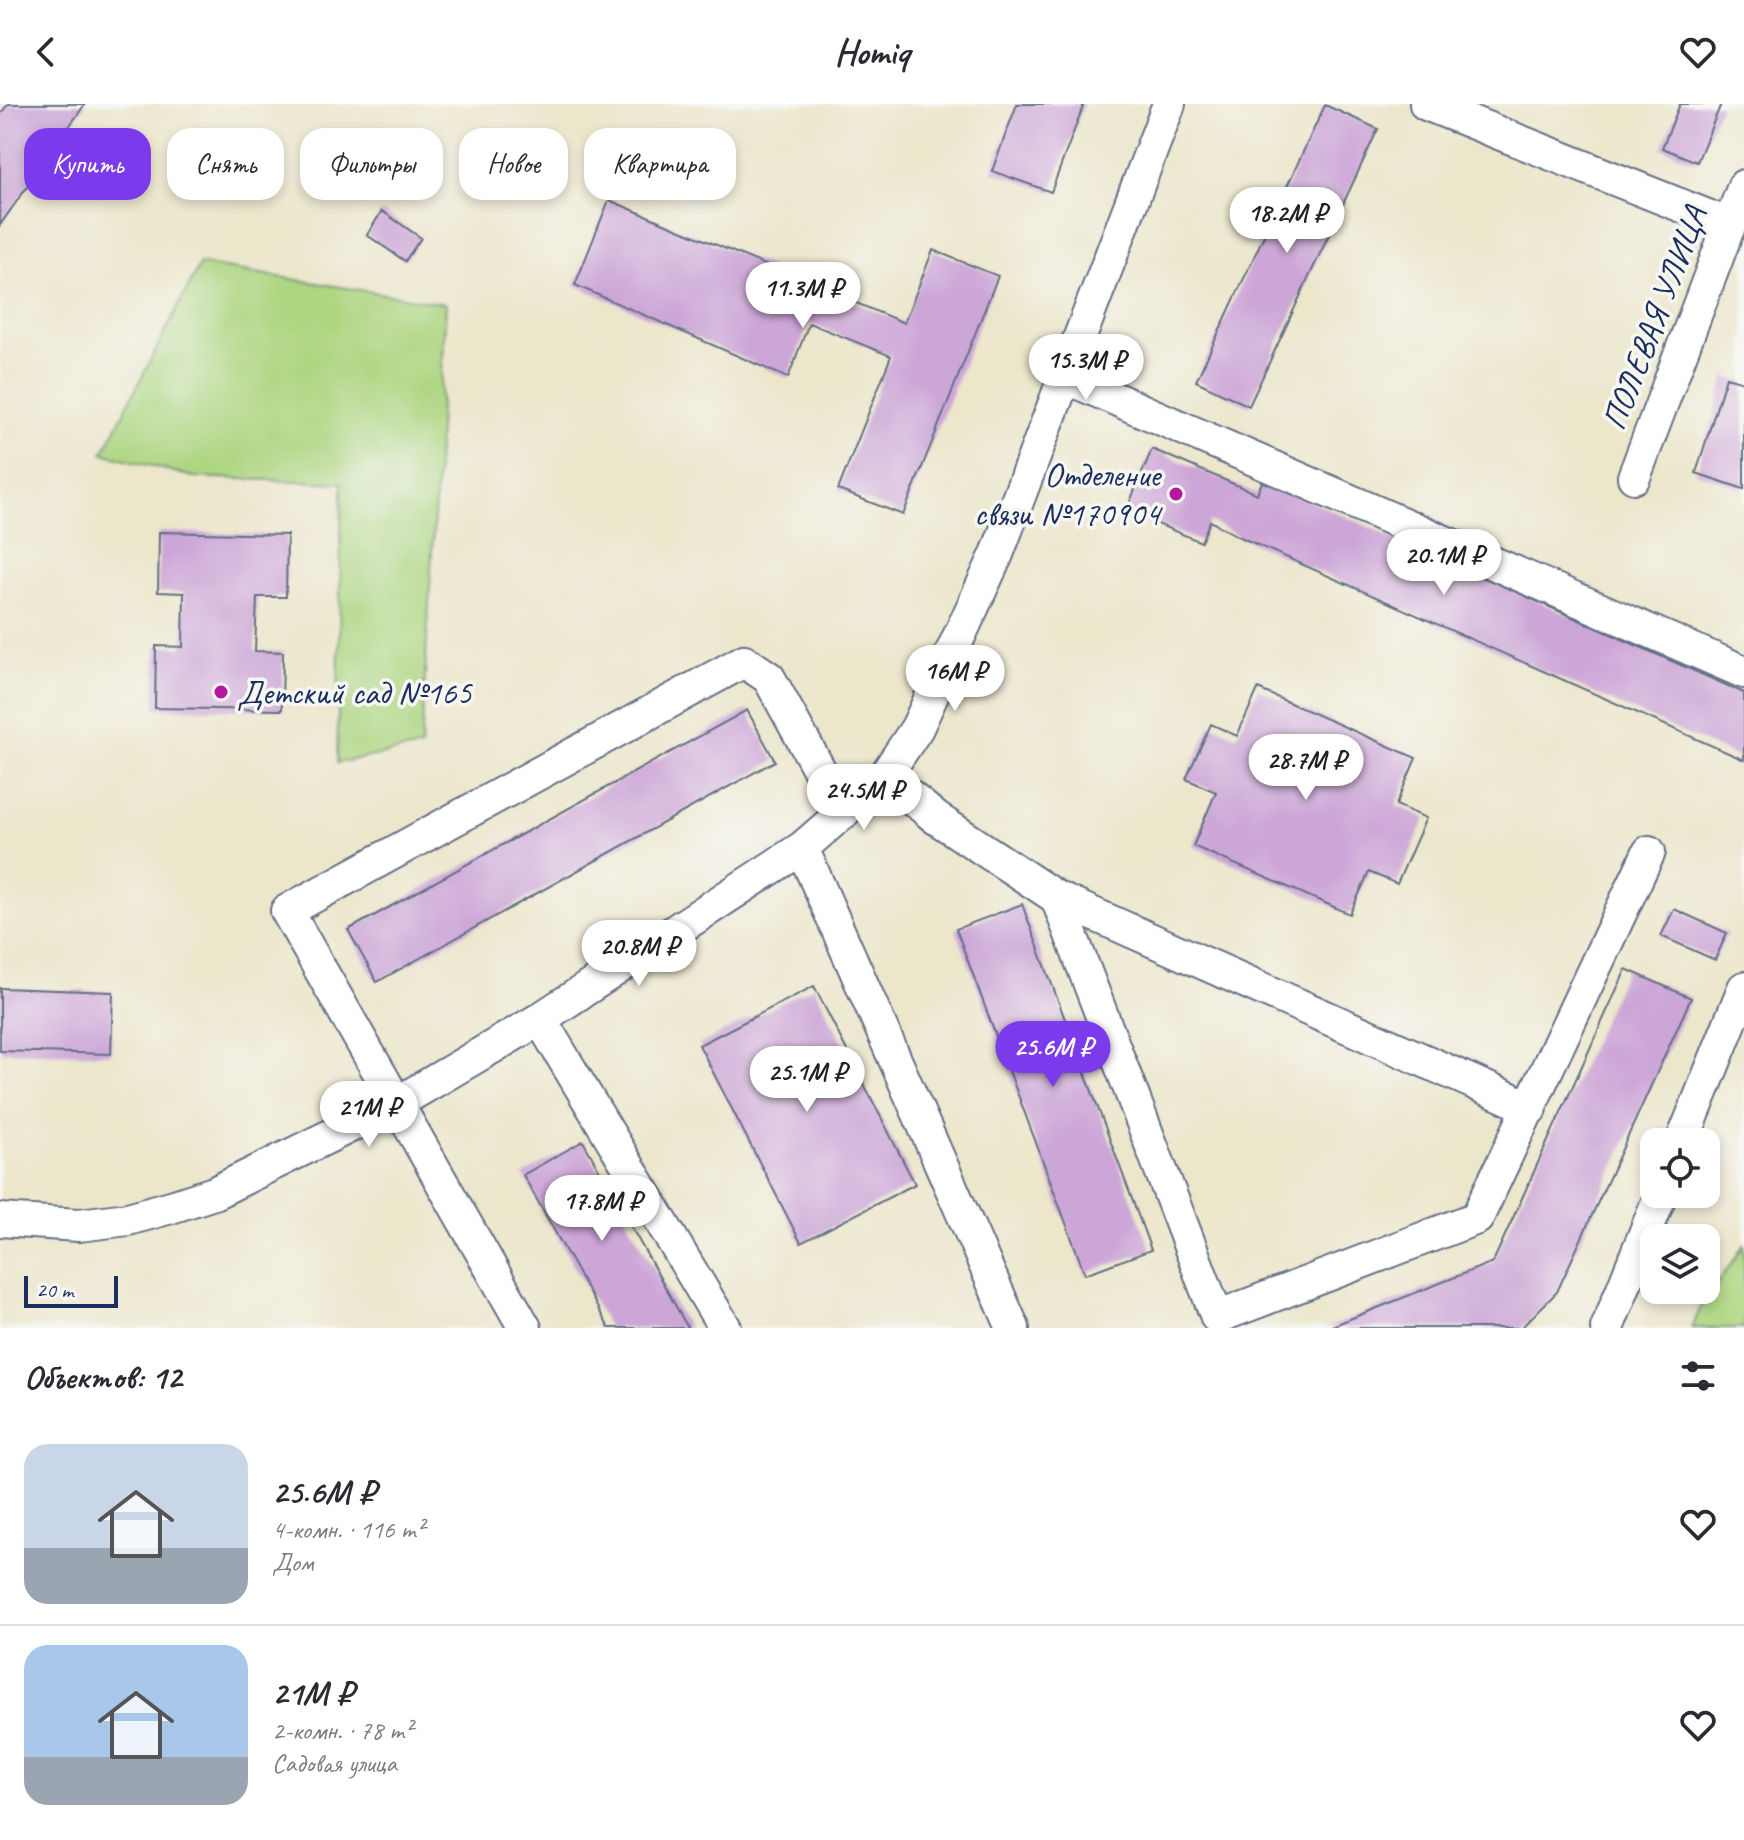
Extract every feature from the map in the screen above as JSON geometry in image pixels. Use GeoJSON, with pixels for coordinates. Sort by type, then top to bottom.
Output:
{"type":"FeatureCollection","features":[{"type":"Feature","properties":{"kind":"street"},"geometry":{"type":"LineString","coordinates":[[0,1220],[79,1225],[128,1219],[171,1207],[214,1193],[397,1103],[540,1019],[802,848],[885,776],[917,728],[997,554],[1169,104]]}},
{"type":"Feature","properties":{"kind":"street"},"geometry":{"type":"LineString","coordinates":[[1426,104],[1730,225]]}},
{"type":"Feature","properties":{"kind":"street","name":"ПОЛЕВАЯ УЛИЦА"},"geometry":{"type":"LineString","coordinates":[[1634,477],[1744,186]]}},
{"type":"Feature","properties":{"kind":"street"},"geometry":{"type":"LineString","coordinates":[[1065,377],[1744,672]]}},
{"type":"Feature","properties":{"kind":"street"},"geometry":{"type":"LineString","coordinates":[[525,1328],[287,911],[744,661],[769,678],[843,813]]}},
{"type":"Feature","properties":{"kind":"street"},"geometry":{"type":"LineString","coordinates":[[885,776],[936,818],[1057,898],[1531,1108]]}},
{"type":"Feature","properties":{"kind":"street"},"geometry":{"type":"LineString","coordinates":[[802,848],[1013,1328]]}},
{"type":"Feature","properties":{"kind":"street"},"geometry":{"type":"LineString","coordinates":[[1057,898],[1217,1317],[1477,1218],[1649,852]]}},
{"type":"Feature","properties":{"kind":"street"},"geometry":{"type":"LineString","coordinates":[[1688,1128],[1744,988]]}},
{"type":"Feature","properties":{"kind":"street"},"geometry":{"type":"LineString","coordinates":[[540,1019],[725,1328]]}},
{"type":"Feature","properties":{"kind":"street"},"geometry":{"type":"LineString","coordinates":[[1607,1328],[1655,1208]]}},
{"type":"Feature","properties":{"kind":"green space"},"geometry":{"type":"Polygon","coordinates":[[[200,264],[446,304],[421,747],[337,763],[342,483],[193,477],[103,453],[200,264]]]}},
{"type":"Feature","properties":{"kind":"green space"},"geometry":{"type":"Polygon","coordinates":[[[1744,1245],[1744,1328],[1692,1328],[1703,1304],[1720,1304],[1720,1280],[1744,1245]]]}},
{"type":"Feature","properties":{"kind":"building"},"geometry":{"type":"Polygon","coordinates":[[[8,104],[85,104],[68,128],[24,128],[24,191],[0,225],[0,115],[8,104]]]}},
{"type":"Feature","properties":{"kind":"building"},"geometry":{"type":"Polygon","coordinates":[[[1017,104],[1084,104],[1051,192],[992,171],[1017,104]]]}},
{"type":"Feature","properties":{"kind":"building"},"geometry":{"type":"Polygon","coordinates":[[[1680,104],[1721,104],[1697,162],[1662,148],[1680,104]]]}},
{"type":"Feature","properties":{"kind":"building"},"geometry":{"type":"Polygon","coordinates":[[[1325,105],[1378,129],[1249,406],[1196,381],[1325,105]]]}},
{"type":"Feature","properties":{"kind":"building"},"geometry":{"type":"Polygon","coordinates":[[[609,200],[904,323],[933,250],[998,276],[903,515],[838,490],[891,356],[809,323],[788,378],[575,285],[609,200]]]}},
{"type":"Feature","properties":{"kind":"building"},"geometry":{"type":"Polygon","coordinates":[[[382,211],[421,238],[405,261],[367,235],[382,211]]]}},
{"type":"Feature","properties":{"kind":"building"},"geometry":{"type":"Polygon","coordinates":[[[1726,377],[1744,382],[1744,489],[1696,473],[1726,377]]]}},
{"type":"Feature","properties":{"kind":"building"},"geometry":{"type":"Polygon","coordinates":[[[1152,449],[1257,494],[1263,480],[1744,693],[1744,760],[1210,521],[1201,542],[1126,511],[1152,449]]]}},
{"type":"Feature","properties":{"kind":"building"},"geometry":{"type":"Polygon","coordinates":[[[159,532],[287,535],[286,597],[257,597],[255,651],[283,652],[282,710],[155,708],[156,646],[183,647],[184,593],[158,592],[159,532]]]}},
{"type":"Feature","properties":{"kind":"building"},"geometry":{"type":"Polygon","coordinates":[[[1258,689],[1416,758],[1396,805],[1426,818],[1397,884],[1369,872],[1350,914],[1193,846],[1216,792],[1186,779],[1211,724],[1237,736],[1258,689]]]}},
{"type":"Feature","properties":{"kind":"building"},"geometry":{"type":"Polygon","coordinates":[[[747,710],[775,761],[377,982],[348,930],[747,710]]]}},
{"type":"Feature","properties":{"kind":"building"},"geometry":{"type":"Polygon","coordinates":[[[1022,904],[1151,1250],[1085,1274],[956,929],[1022,904]]]}},
{"type":"Feature","properties":{"kind":"building"},"geometry":{"type":"Polygon","coordinates":[[[1674,909],[1727,933],[1715,960],[1661,936],[1674,909]]]}},
{"type":"Feature","properties":{"kind":"building"},"geometry":{"type":"Polygon","coordinates":[[[1626,969],[1691,998],[1557,1292],[1521,1328],[1327,1328],[1493,1262],[1626,969]]]}},
{"type":"Feature","properties":{"kind":"building"},"geometry":{"type":"Polygon","coordinates":[[[814,986],[915,1184],[801,1243],[699,1045],[814,986]]]}},
{"type":"Feature","properties":{"kind":"building"},"geometry":{"type":"Polygon","coordinates":[[[0,988],[113,992],[111,1054],[0,1051],[0,988]]]}},
{"type":"Feature","properties":{"kind":"building"},"geometry":{"type":"Polygon","coordinates":[[[583,1141],[688,1328],[609,1328],[523,1175],[583,1141]]]}},
{"type":"Feature","properties":{"kind":"place","name":"Отделение связи №170904"},"geometry":{"type":"Point","coordinates":[1176,494]}},
{"type":"Feature","properties":{"kind":"place","name":"Детский сад №165"},"geometry":{"type":"Point","coordinates":[221,692]}}]}
